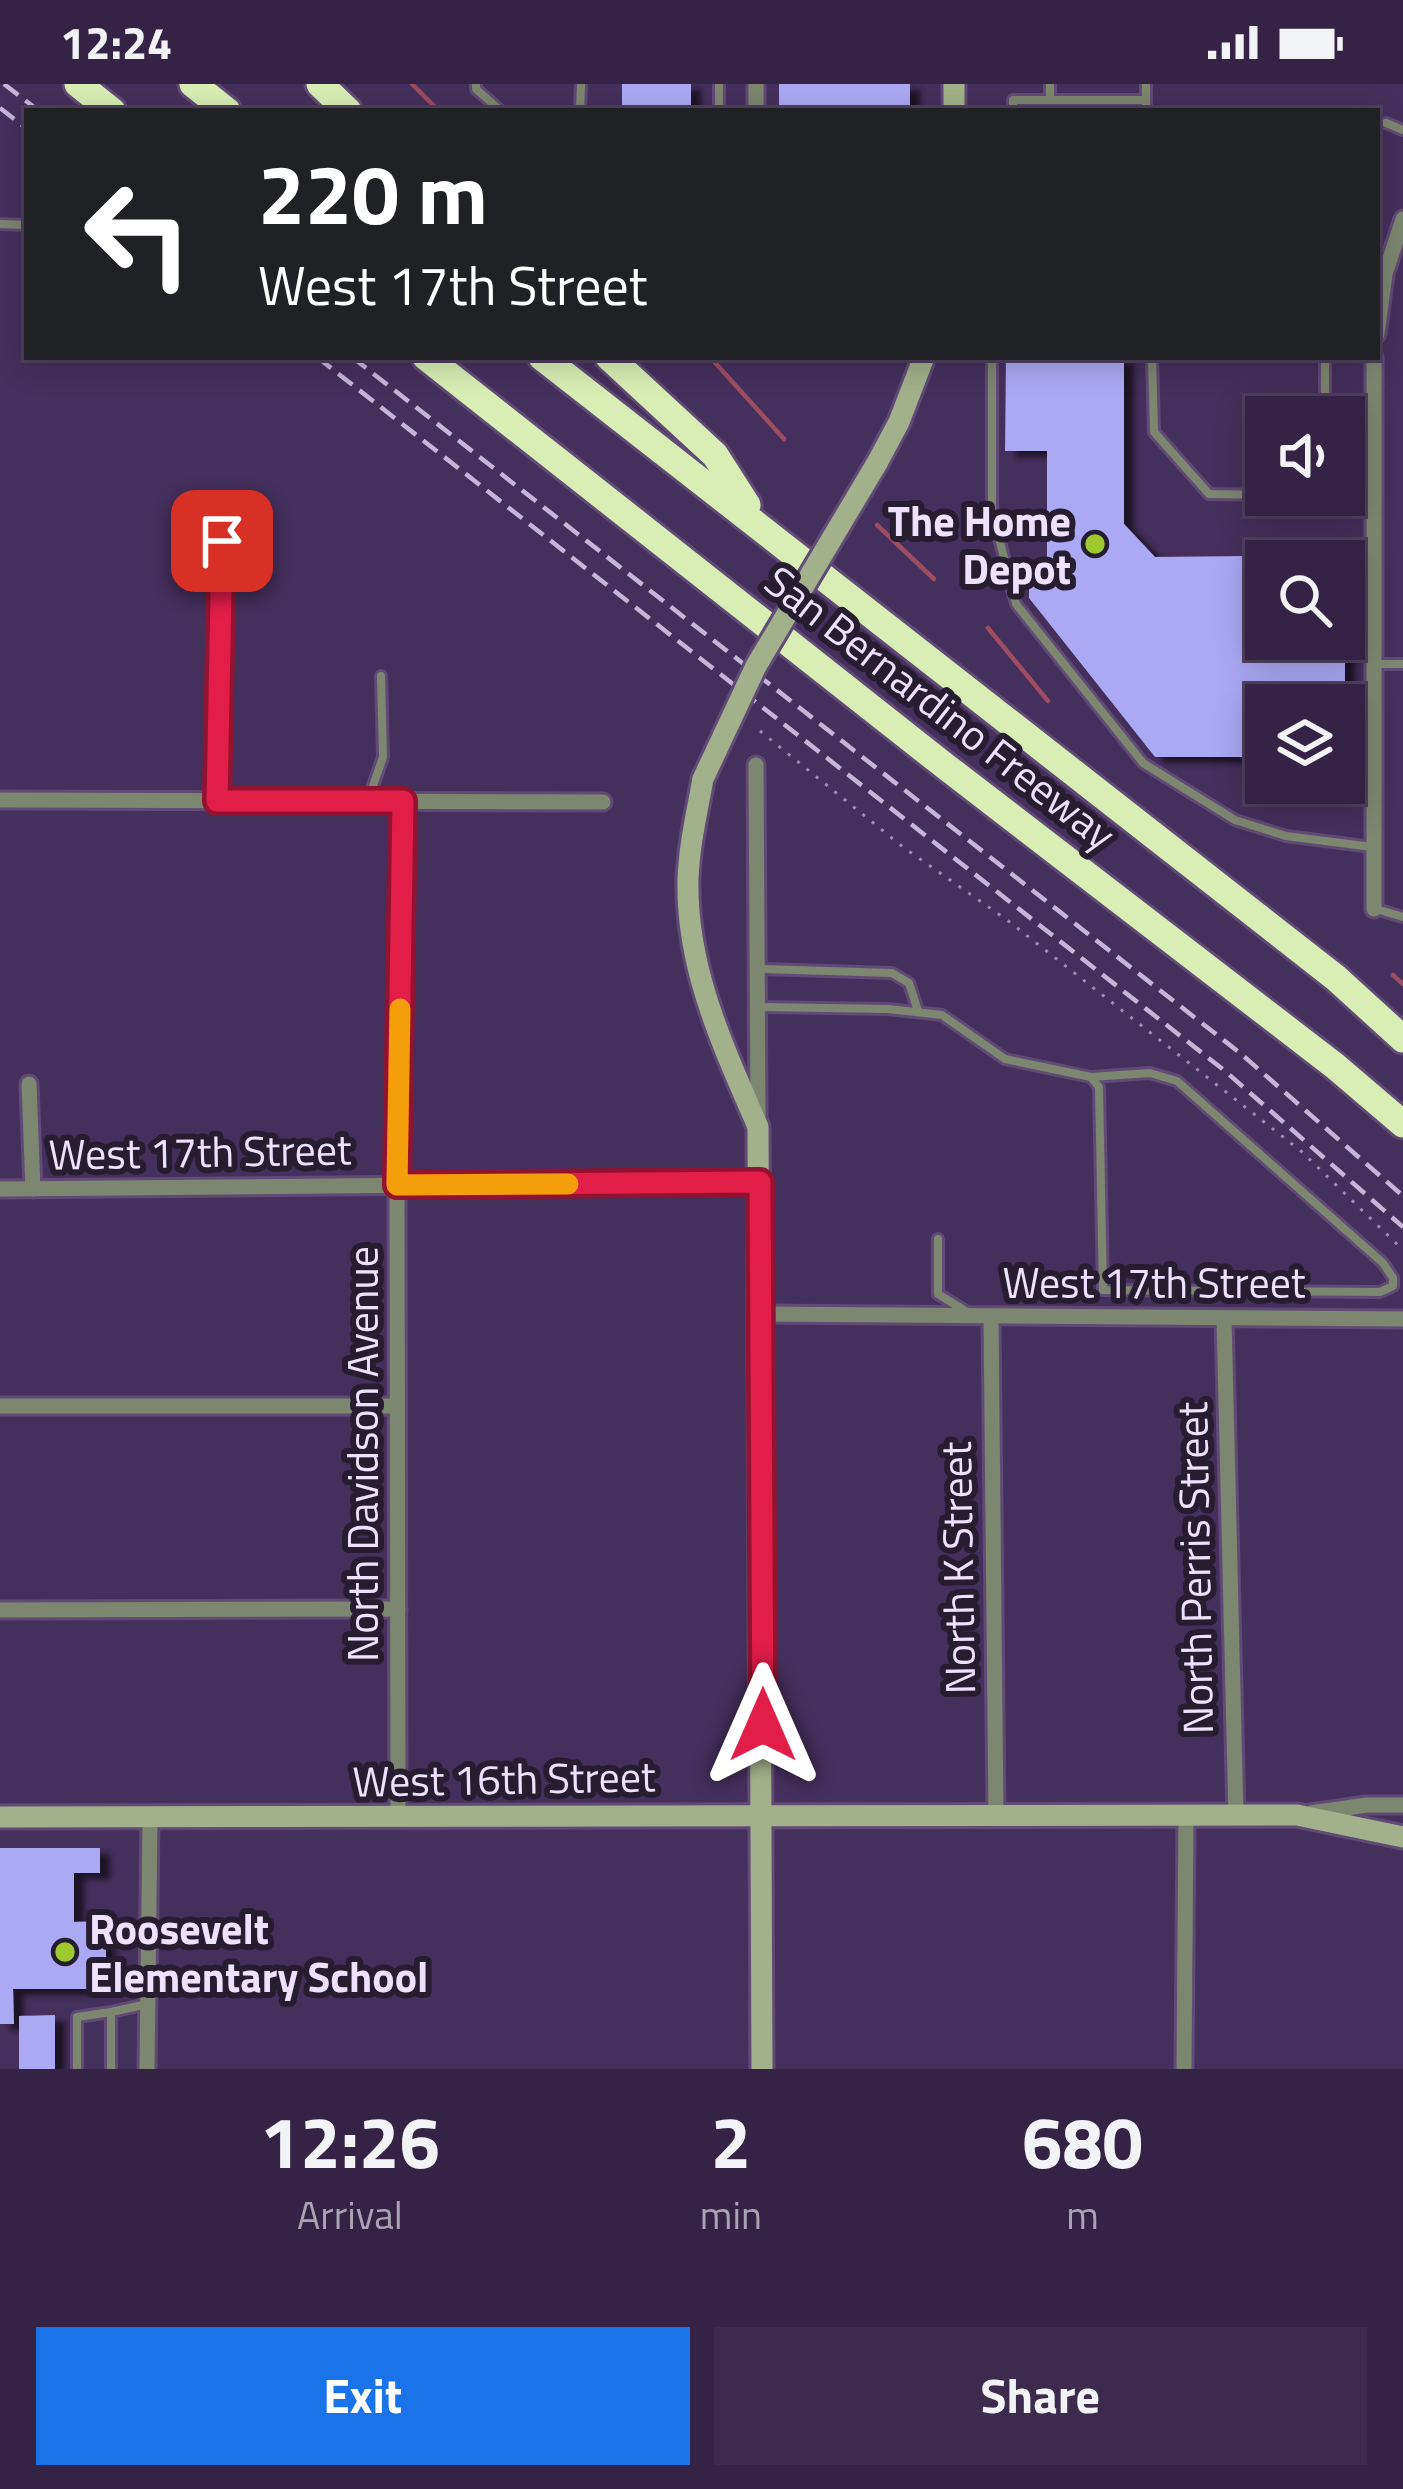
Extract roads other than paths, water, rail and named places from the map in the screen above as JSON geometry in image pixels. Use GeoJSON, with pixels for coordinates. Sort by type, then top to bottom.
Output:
{"type":"FeatureCollection","features":[{"type":"Feature","properties":{"kind":"highway"},"geometry":{"type":"LineString","coordinates":[[79,84],[108,108]]}},
{"type":"Feature","properties":{"kind":"highway"},"geometry":{"type":"LineString","coordinates":[[193,84],[223,108]]}},
{"type":"Feature","properties":{"kind":"highway"},"geometry":{"type":"LineString","coordinates":[[320,84],[345,108]]}},
{"type":"Feature","properties":{"kind":"highway","name":"San Bernardino Freeway"},"geometry":{"type":"LineString","coordinates":[[430,360],[1335,1066],[1403,1124]]}},
{"type":"Feature","properties":{"kind":"highway","name":"San Bernardino Freeway"},"geometry":{"type":"LineString","coordinates":[[546,360],[1336,978],[1403,1039]]}},
{"type":"Feature","properties":{"kind":"highway"},"geometry":{"type":"LineString","coordinates":[[612,360],[715,455],[759,524]]}},
{"type":"Feature","properties":{"kind":"street"},"geometry":{"type":"LineString","coordinates":[[1380,310],[1385,274],[1403,219]]}},
{"type":"Feature","properties":{"kind":"street"},"geometry":{"type":"LineString","coordinates":[[758,1127],[707,1004],[695,958],[688,881],[703,779],[756,666],[899,422],[923,360]]}},
{"type":"Feature","properties":{"kind":"street"},"geometry":{"type":"LineString","coordinates":[[1374,360],[1374,908]]}},
{"type":"Feature","properties":{"kind":"street"},"geometry":{"type":"LineString","coordinates":[[217,801],[222,541]]}},
{"type":"Feature","properties":{"kind":"street"},"geometry":{"type":"LineString","coordinates":[[756,765],[762,2069]]}},
{"type":"Feature","properties":{"kind":"street"},"geometry":{"type":"LineString","coordinates":[[0,800],[603,802]]}},
{"type":"Feature","properties":{"kind":"street","name":"North Davidson Avenue"},"geometry":{"type":"LineString","coordinates":[[398,1818],[397,1185],[403,801]]}},
{"type":"Feature","properties":{"kind":"street"},"geometry":{"type":"LineString","coordinates":[[29,1084],[33,1189]]}},
{"type":"Feature","properties":{"kind":"street","name":"West 17th Street"},"geometry":{"type":"LineString","coordinates":[[0,1189],[760,1182]]}},
{"type":"Feature","properties":{"kind":"street","name":"West 17th Street"},"geometry":{"type":"LineString","coordinates":[[760,1314],[1403,1319]]}},
{"type":"Feature","properties":{"kind":"street","name":"North K Street"},"geometry":{"type":"LineString","coordinates":[[983,1317],[996,1817]]}},
{"type":"Feature","properties":{"kind":"street","name":"North Perris Street"},"geometry":{"type":"LineString","coordinates":[[1224,1318],[1236,1816]]}},
{"type":"Feature","properties":{"kind":"street"},"geometry":{"type":"LineString","coordinates":[[0,1406],[397,1406]]}},
{"type":"Feature","properties":{"kind":"street"},"geometry":{"type":"LineString","coordinates":[[0,1610],[398,1609]]}},
{"type":"Feature","properties":{"kind":"street","name":"West 16th Street"},"geometry":{"type":"LineString","coordinates":[[0,1817],[1236,1816],[1403,1805]]}},
{"type":"Feature","properties":{"kind":"street","name":"West 16th Street"},"geometry":{"type":"LineString","coordinates":[[1298,1815],[1403,1837]]}},
{"type":"Feature","properties":{"kind":"street"},"geometry":{"type":"LineString","coordinates":[[1184,2069],[1186,1816]]}},
{"type":"Feature","properties":{"kind":"street"},"geometry":{"type":"LineString","coordinates":[[147,2069],[150,1818]]}},
{"type":"Feature","properties":{"kind":"lane"},"geometry":{"type":"LineString","coordinates":[[476,84],[498,108]]}},
{"type":"Feature","properties":{"kind":"lane"},"geometry":{"type":"LineString","coordinates":[[1050,84],[1050,100]]}},
{"type":"Feature","properties":{"kind":"lane"},"geometry":{"type":"LineString","coordinates":[[1012,108],[1012,100],[1146,106],[1146,84]]}},
{"type":"Feature","properties":{"kind":"lane"},"geometry":{"type":"LineString","coordinates":[[1386,123],[1403,130]]}},
{"type":"Feature","properties":{"kind":"lane"},"geometry":{"type":"LineString","coordinates":[[992,360],[992,511],[1016,604],[1029,621],[1142,763],[1234,820],[1286,836],[1374,847]]}},
{"type":"Feature","properties":{"kind":"lane"},"geometry":{"type":"LineString","coordinates":[[1152,360],[1154,432],[1209,494],[1245,495]]}},
{"type":"Feature","properties":{"kind":"lane"},"geometry":{"type":"LineString","coordinates":[[1325,360],[1325,396]]}},
{"type":"Feature","properties":{"kind":"lane"},"geometry":{"type":"LineString","coordinates":[[1365,496],[1374,496]]}},
{"type":"Feature","properties":{"kind":"lane"},"geometry":{"type":"LineString","coordinates":[[1374,664],[1403,664]]}},
{"type":"Feature","properties":{"kind":"lane"},"geometry":{"type":"LineString","coordinates":[[368,801],[382,757],[381,676]]}},
{"type":"Feature","properties":{"kind":"lane"},"geometry":{"type":"LineString","coordinates":[[1374,908],[1403,917]]}},
{"type":"Feature","properties":{"kind":"lane"},"geometry":{"type":"LineString","coordinates":[[757,969],[892,973],[909,983],[918,1011]]}},
{"type":"Feature","properties":{"kind":"lane"},"geometry":{"type":"LineString","coordinates":[[757,1007],[942,1015],[1005,1059],[1091,1077],[1150,1073],[1178,1081],[1383,1263],[1394,1278],[1393,1286],[1380,1292],[1103,1290],[1099,1087],[1091,1077]]}},
{"type":"Feature","properties":{"kind":"lane"},"geometry":{"type":"LineString","coordinates":[[938,1239],[938,1294],[983,1317]]}},
{"type":"Feature","properties":{"kind":"lane"},"geometry":{"type":"LineString","coordinates":[[77,2069],[77,2017],[148,2004]]}},
{"type":"Feature","properties":{"kind":"lane"},"geometry":{"type":"LineString","coordinates":[[111,2069],[112,2012]]}},
{"type":"Feature","properties":{"kind":"waterway"},"geometry":{"type":"LineString","coordinates":[[412,84],[436,108]]}},
{"type":"Feature","properties":{"kind":"waterway"},"geometry":{"type":"LineString","coordinates":[[713,360],[784,439]]}},
{"type":"Feature","properties":{"kind":"waterway"},"geometry":{"type":"LineString","coordinates":[[877,525],[934,579]]}},
{"type":"Feature","properties":{"kind":"waterway"},"geometry":{"type":"LineString","coordinates":[[988,628],[1048,701]]}},
{"type":"Feature","properties":{"kind":"waterway"},"geometry":{"type":"LineString","coordinates":[[1393,975],[1403,984]]}},
{"type":"Feature","properties":{"kind":"railway"},"geometry":{"type":"LineString","coordinates":[[4,84],[35,108]]}},
{"type":"Feature","properties":{"kind":"railway"},"geometry":{"type":"LineString","coordinates":[[0,108],[24,127]]}},
{"type":"Feature","properties":{"kind":"railway"},"geometry":{"type":"LineString","coordinates":[[321,360],[1225,1071],[1403,1227]]}},
{"type":"Feature","properties":{"kind":"railway"},"geometry":{"type":"LineString","coordinates":[[356,360],[1240,1053],[1403,1196]]}},
{"type":"Feature","properties":{"kind":"place","name":"The Home Depot"},"geometry":{"type":"Point","coordinates":[1095,544]}},
{"type":"Feature","properties":{"kind":"place","name":"Roosevelt Elementary School"},"geometry":{"type":"Point","coordinates":[65,1952]}}]}
